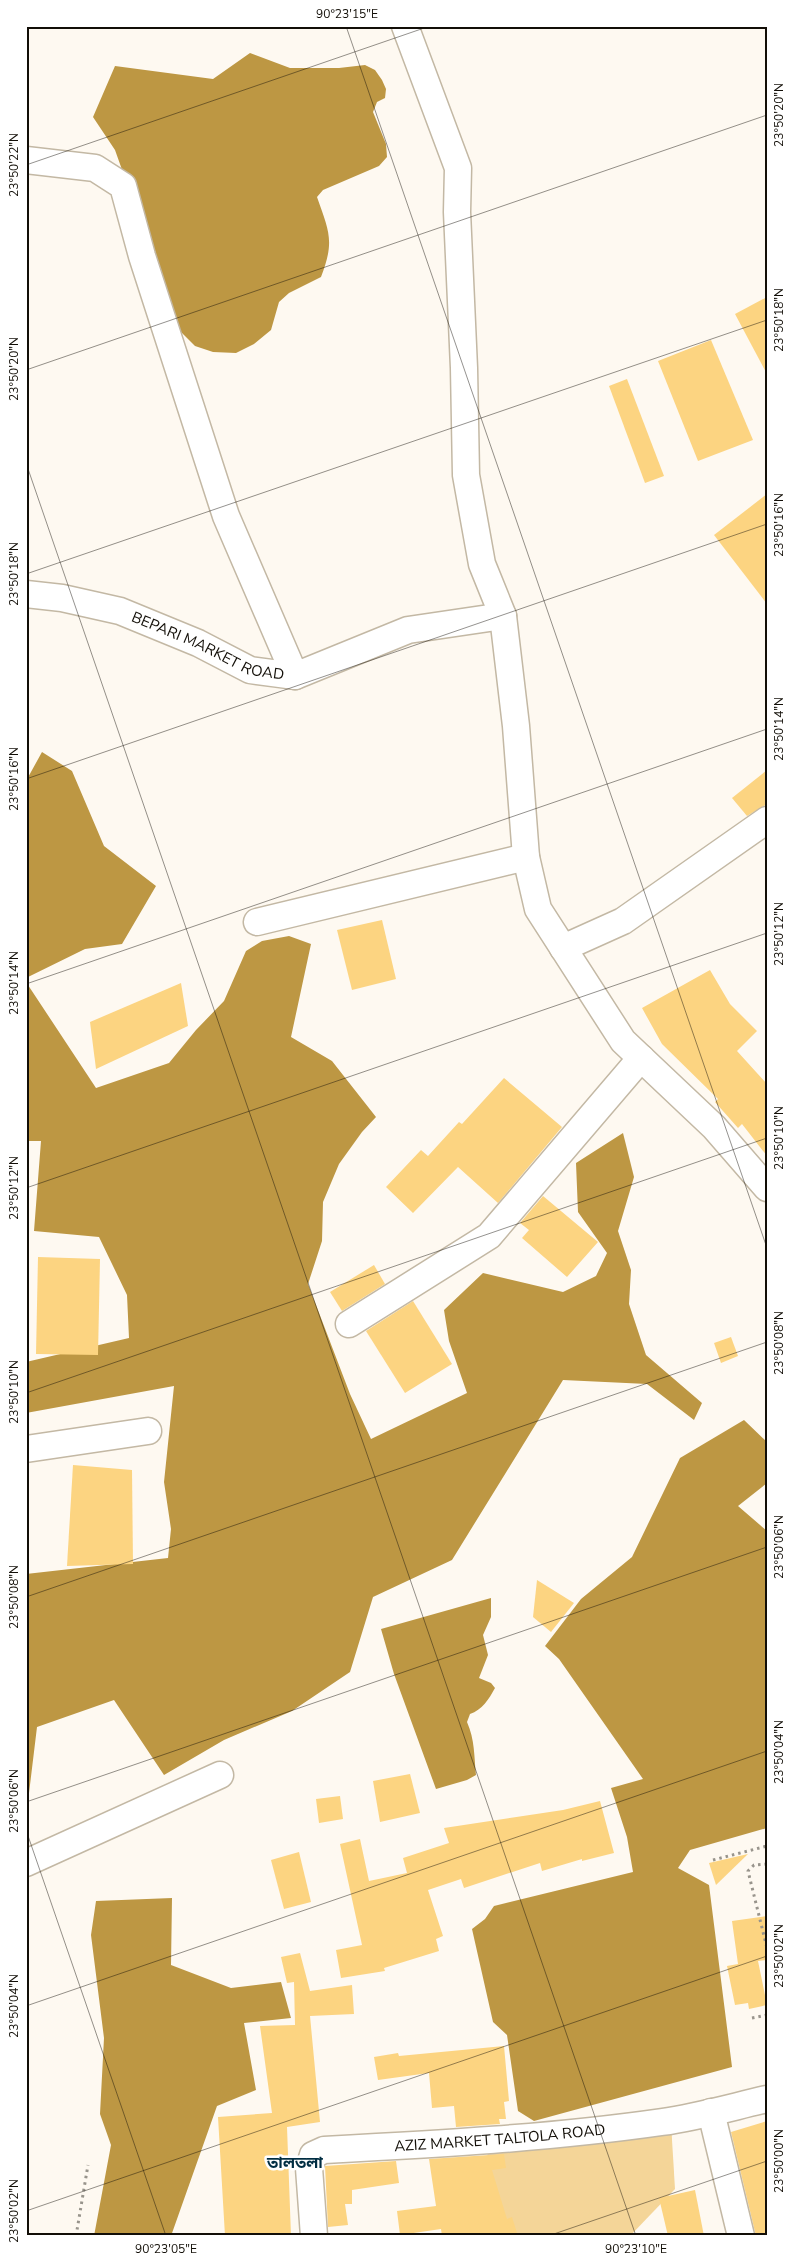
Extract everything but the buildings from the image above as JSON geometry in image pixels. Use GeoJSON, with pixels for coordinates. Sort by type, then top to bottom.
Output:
{"type":"FeatureCollection","features":[{"type":"Feature","properties":{"kind":"street"},"geometry":{"type":"LineString","coordinates":[[405,26],[458,168],[457,212],[464,368],[466,475],[482,564],[503,616],[516,726],[526,857],[538,910],[623,1041],[714,1127],[767,1188]]}},
{"type":"Feature","properties":{"kind":"street"},"geometry":{"type":"LineString","coordinates":[[26,160],[95,168],[123,186],[142,256],[226,516],[295,676]]}},
{"type":"Feature","properties":{"kind":"street","name":"BEPARI MARKET ROAD"},"geometry":{"type":"LineString","coordinates":[[26,594],[62,598],[120,611],[198,643],[250,670],[295,676],[408,630],[503,616]]}},
{"type":"Feature","properties":{"kind":"street"},"geometry":{"type":"LineString","coordinates":[[563,948],[623,922],[767,820]]}},
{"type":"Feature","properties":{"kind":"street"},"geometry":{"type":"LineString","coordinates":[[257,922],[526,857]]}},
{"type":"Feature","properties":{"kind":"street"},"geometry":{"type":"LineString","coordinates":[[349,1324],[489,1236],[641,1058]]}},
{"type":"Feature","properties":{"kind":"street"},"geometry":{"type":"LineString","coordinates":[[26,1450],[148,1431]]}},
{"type":"Feature","properties":{"kind":"street"},"geometry":{"type":"LineString","coordinates":[[26,1863],[220,1775]]}},
{"type":"Feature","properties":{"kind":"street","name":"AZIZ MARKET TALTOLA ROAD"},"geometry":{"type":"LineString","coordinates":[[314,2236],[309,2168],[312,2155],[324,2150],[484,2141],[552,2135],[664,2122],[767,2099]]}},
{"type":"Feature","properties":{"kind":"street"},"geometry":{"type":"LineString","coordinates":[[711,2112],[730,2183],[741,2236]]}},
{"type":"Feature","properties":{"kind":"path"},"geometry":{"type":"LineString","coordinates":[[713,1860],[767,1846]]}},
{"type":"Feature","properties":{"kind":"path"},"geometry":{"type":"LineString","coordinates":[[767,1864],[754,1865],[748,1872],[767,1948]]}},
{"type":"Feature","properties":{"kind":"path"},"geometry":{"type":"LineString","coordinates":[[752,2018],[767,2016]]}},
{"type":"Feature","properties":{"kind":"path"},"geometry":{"type":"LineString","coordinates":[[76,2236],[88,2165]]}},
{"type":"Feature","properties":{"kind":"shaded area"},"geometry":{"type":"Polygon","coordinates":[[[250,53],[290,68],[339,68],[365,65],[375,70],[386,89],[385,98],[377,102],[373,112],[386,144],[387,157],[379,166],[323,190],[317,197],[329,236],[328,254],[321,277],[289,293],[279,302],[271,330],[254,344],[236,353],[213,352],[195,346],[179,330],[115,150],[93,117],[115,66],[213,79],[250,53]]]}},
{"type":"Feature","properties":{"kind":"shaded area"},"geometry":{"type":"Polygon","coordinates":[[[42,752],[72,771],[104,846],[156,886],[122,944],[85,949],[26,978],[26,781],[42,752]]]}},
{"type":"Feature","properties":{"kind":"shaded area"},"geometry":{"type":"Polygon","coordinates":[[[289,936],[311,944],[291,1037],[332,1061],[376,1117],[362,1132],[339,1164],[323,1202],[322,1241],[308,1284],[350,1394],[371,1439],[467,1393],[449,1341],[444,1310],[483,1273],[563,1292],[596,1276],[607,1253],[578,1212],[576,1163],[623,1133],[634,1177],[618,1231],[631,1270],[629,1304],[646,1355],[702,1403],[694,1420],[647,1384],[563,1380],[452,1560],[373,1597],[350,1672],[292,1711],[224,1740],[164,1775],[114,1700],[37,1727],[26,1818],[26,1574],[168,1558],[171,1529],[164,1482],[174,1386],[26,1413],[26,1362],[129,1338],[127,1295],[99,1237],[34,1231],[41,1141],[26,1141],[26,982],[96,1088],[169,1063],[196,1030],[224,1001],[246,951],[262,941],[289,936]]]}},
{"type":"Feature","properties":{"kind":"shaded area"},"geometry":{"type":"Polygon","coordinates":[[[744,1420],[767,1442],[767,1483],[738,1506],[767,1531],[767,1828],[690,1850],[678,1868],[709,1885],[732,2067],[534,2121],[518,2111],[507,2035],[493,2022],[472,1929],[485,1919],[494,1906],[633,1872],[627,1837],[611,1788],[643,1779],[559,1659],[545,1646],[581,1599],[632,1557],[680,1458],[744,1420]]]}},
{"type":"Feature","properties":{"kind":"shaded area"},"geometry":{"type":"Polygon","coordinates":[[[491,1598],[491,1617],[483,1635],[488,1655],[479,1678],[491,1683],[495,1688],[482,1707],[470,1714],[467,1722],[473,1742],[476,1775],[467,1780],[436,1789],[394,1674],[381,1629],[491,1598]]]}},
{"type":"Feature","properties":{"kind":"shaded area"},"geometry":{"type":"Polygon","coordinates":[[[172,1898],[171,1965],[231,1988],[281,1982],[291,2018],[244,2023],[256,2090],[217,2106],[171,2236],[94,2236],[111,2145],[100,2114],[104,2038],[91,1935],[96,1901],[172,1898]]]}},
{"type":"Feature","properties":{"kind":"shaded area"},"geometry":{"type":"Polygon","coordinates":[[[671,2123],[675,2189],[630,2236],[514,2236],[490,2222],[487,2143],[671,2123]]]}},
{"type":"Feature","properties":{"kind":"district","name":"তালতলা"},"geometry":{"type":"Point","coordinates":[295,2162]}}]}
